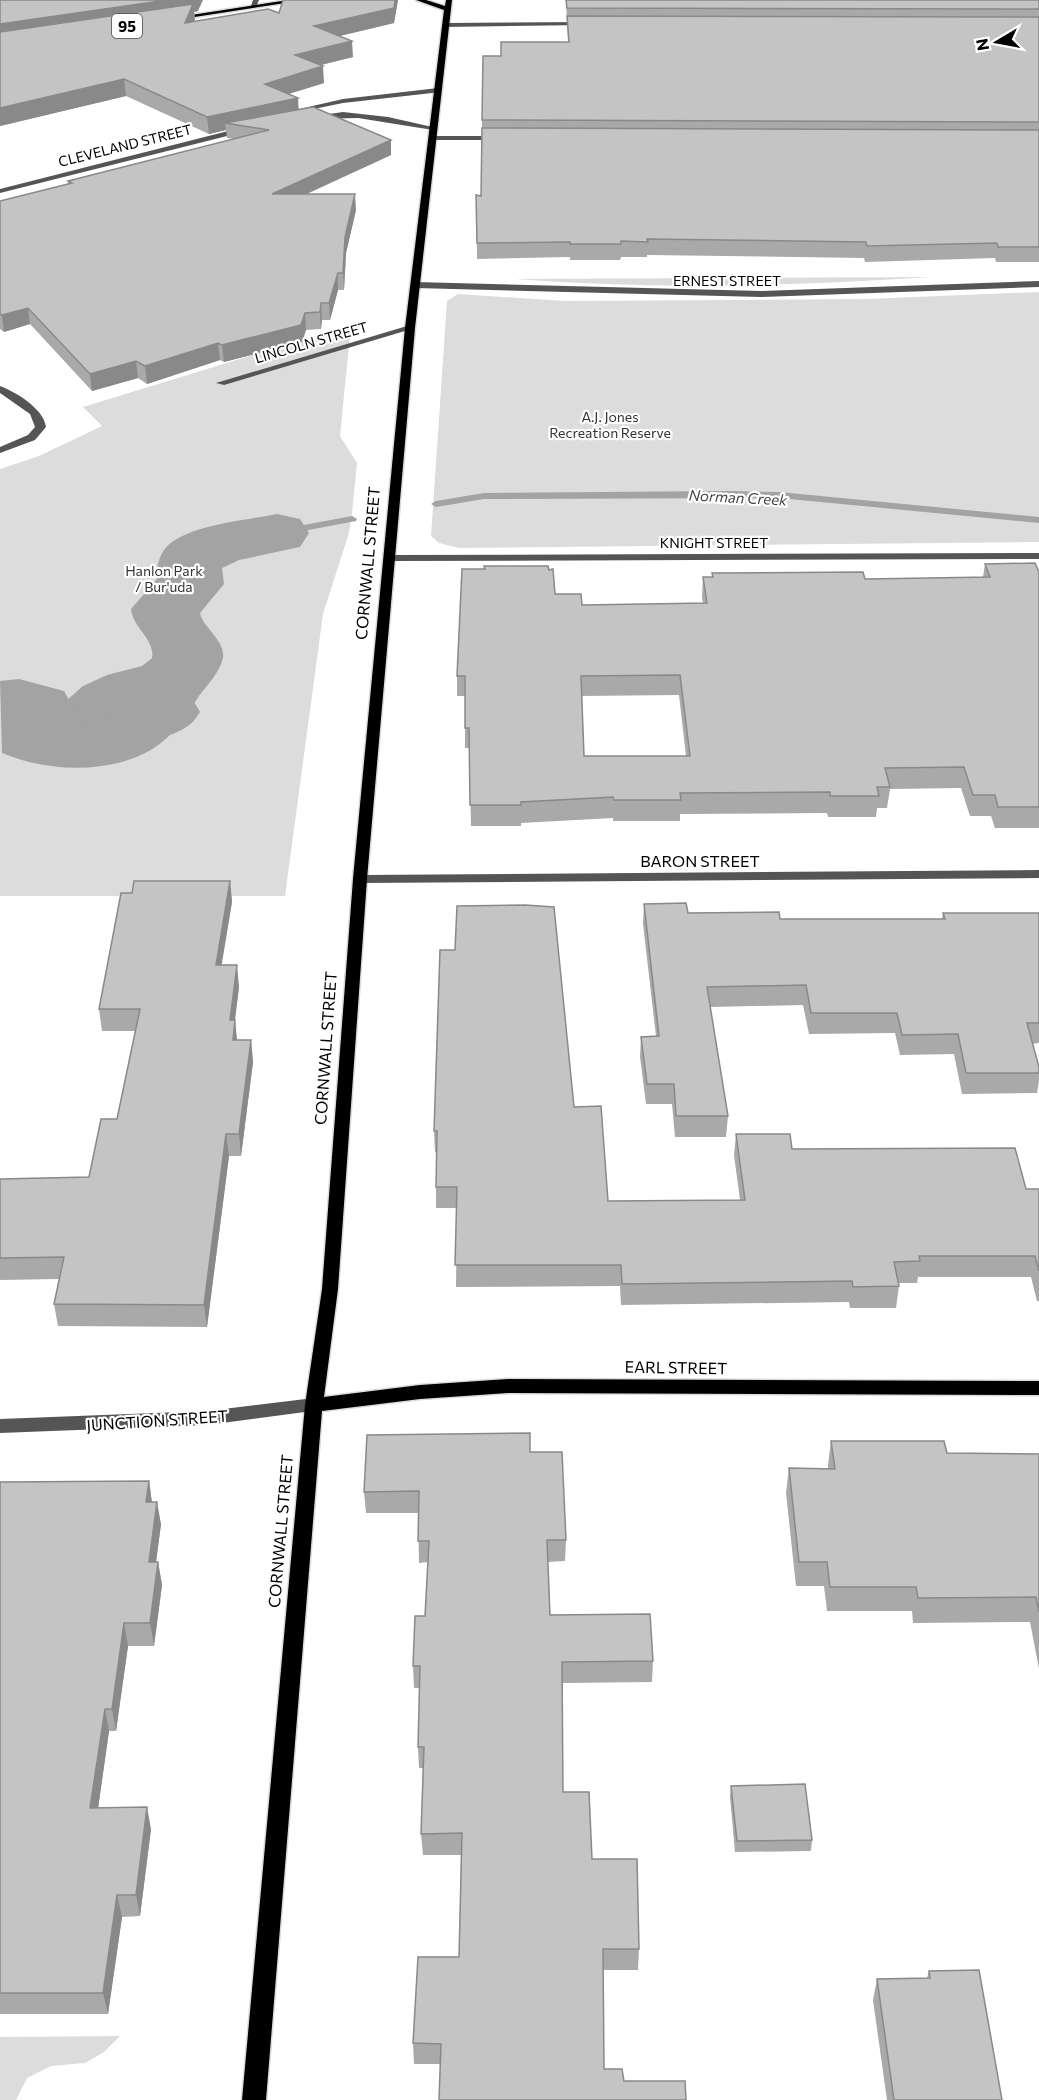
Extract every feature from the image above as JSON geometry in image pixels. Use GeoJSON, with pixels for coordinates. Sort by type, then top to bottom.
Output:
{"type":"FeatureCollection","features":[{"type":"Feature","properties":{"kind":"main road","name":"95"},"geometry":{"type":"LineString","coordinates":[[164,20],[255,3],[302,0]]}},
{"type":"Feature","properties":{"kind":"main road"},"geometry":{"type":"LineString","coordinates":[[419,0],[448,9]]}},
{"type":"Feature","properties":{"kind":"main road","name":"CORNWALL STREET"},"geometry":{"type":"LineString","coordinates":[[254,2100],[314,1405],[330,1289],[360,879],[410,328],[449,0]]}},
{"type":"Feature","properties":{"kind":"main road","name":"EARL STREET"},"geometry":{"type":"LineString","coordinates":[[314,1405],[420,1392],[508,1386],[1039,1388]]}},
{"type":"Feature","properties":{"kind":"street"},"geometry":{"type":"LineString","coordinates":[[445,25],[598,24]]}},
{"type":"Feature","properties":{"kind":"street"},"geometry":{"type":"LineString","coordinates":[[287,114],[343,101],[438,90]]}},
{"type":"Feature","properties":{"kind":"street"},"geometry":{"type":"LineString","coordinates":[[300,120],[334,114],[363,114],[433,133],[508,138]]}},
{"type":"Feature","properties":{"kind":"street","name":"CLEVELAND STREET"},"geometry":{"type":"LineString","coordinates":[[0,191],[257,126]]}},
{"type":"Feature","properties":{"kind":"street","name":"ERNEST STREET"},"geometry":{"type":"LineString","coordinates":[[415,285],[761,294],[1039,284]]}},
{"type":"Feature","properties":{"kind":"street","name":"LINCOLN STREET"},"geometry":{"type":"LineString","coordinates":[[221,383],[410,328]]}},
{"type":"Feature","properties":{"kind":"street"},"geometry":{"type":"LineString","coordinates":[[0,389],[38,416],[39,432],[28,440],[0,450]]}},
{"type":"Feature","properties":{"kind":"street","name":"KNIGHT STREET"},"geometry":{"type":"LineString","coordinates":[[390,558],[1039,556]]}},
{"type":"Feature","properties":{"kind":"street","name":"BARON STREET"},"geometry":{"type":"LineString","coordinates":[[360,879],[1039,874]]}},
{"type":"Feature","properties":{"kind":"street","name":"JUNCTION STREET"},"geometry":{"type":"LineString","coordinates":[[0,1426],[207,1418],[314,1405]]}},
{"type":"Feature","properties":{"kind":"green space"},"geometry":{"type":"Polygon","coordinates":[[[933,277],[724,286],[620,285],[515,279],[933,277]]]}},
{"type":"Feature","properties":{"kind":"green space","name":"A.J. Jones Recreation Reserve"},"geometry":{"type":"Polygon","coordinates":[[[1039,292],[1039,542],[459,548],[439,543],[431,536],[447,301],[458,294],[565,301],[866,299],[1039,292]]]}},
{"type":"Feature","properties":{"kind":"green space","name":"Hanlon Park / Bur'uda"},"geometry":{"type":"Polygon","coordinates":[[[351,325],[340,436],[357,463],[352,513],[349,533],[323,614],[285,896],[0,896],[0,469],[39,456],[102,426],[83,407],[351,325]]]}},
{"type":"Feature","properties":{"kind":"green space"},"geometry":{"type":"Polygon","coordinates":[[[120,2036],[104,2052],[85,2063],[51,2066],[27,2078],[16,2100],[0,2100],[0,2037],[120,2036]]]}},
{"type":"Feature","properties":{"kind":"shaded area"},"geometry":{"type":"Polygon","coordinates":[[[166,621],[185,637],[194,653],[187,686],[200,712],[188,726],[146,743],[101,752],[71,752],[38,747],[28,737],[57,727],[66,701],[83,686],[107,675],[142,666],[168,646],[164,631],[166,621]]]}},
{"type":"Feature","properties":{"kind":"building"},"geometry":{"type":"Polygon","coordinates":[[[0,0],[167,0],[0,24],[0,0]]]}},
{"type":"Feature","properties":{"kind":"building"},"geometry":{"type":"Polygon","coordinates":[[[283,0],[395,0],[394,8],[314,26],[352,41],[295,55],[323,66],[265,84],[298,98],[207,117],[124,79],[0,108],[0,32],[193,4],[185,23],[268,9],[279,13],[283,0]]]}},
{"type":"Feature","properties":{"kind":"building"},"geometry":{"type":"Polygon","coordinates":[[[566,0],[1039,0],[1039,9],[567,8],[566,0]]]}},
{"type":"Feature","properties":{"kind":"building"},"geometry":{"type":"Polygon","coordinates":[[[567,16],[1039,17],[1039,122],[482,120],[483,56],[501,56],[501,42],[569,42],[567,16]]]}},
{"type":"Feature","properties":{"kind":"building"},"geometry":{"type":"Polygon","coordinates":[[[313,107],[391,140],[272,194],[355,194],[345,237],[343,273],[338,273],[329,303],[321,303],[320,312],[305,313],[301,325],[222,345],[218,343],[145,366],[136,361],[90,374],[28,308],[0,314],[0,201],[72,183],[68,181],[269,130],[225,123],[313,107]]]}},
{"type":"Feature","properties":{"kind":"building"},"geometry":{"type":"Polygon","coordinates":[[[482,128],[1039,130],[1039,247],[998,247],[997,243],[867,246],[866,242],[647,239],[648,242],[621,241],[621,244],[477,243],[476,195],[481,196],[482,128]]]}},
{"type":"Feature","properties":{"kind":"building"},"geometry":{"type":"Polygon","coordinates":[[[1035,563],[1039,572],[1039,807],[998,807],[995,795],[973,795],[964,767],[885,768],[890,787],[877,787],[879,796],[830,796],[830,792],[680,793],[681,800],[614,800],[613,797],[521,802],[521,805],[470,805],[469,728],[465,728],[465,676],[457,676],[462,569],[485,569],[484,566],[548,566],[549,570],[553,569],[555,594],[581,594],[582,605],[707,603],[703,577],[713,577],[712,573],[863,572],[865,579],[990,577],[985,564],[1035,563]],[[680,675],[581,676],[584,756],[690,756],[680,675]]]}},
{"type":"Feature","properties":{"kind":"building"},"geometry":{"type":"Polygon","coordinates":[[[134,881],[230,881],[216,965],[237,965],[230,1020],[235,1020],[233,1040],[251,1040],[239,1134],[226,1134],[204,1305],[54,1304],[64,1257],[0,1258],[0,1179],[89,1177],[101,1119],[117,1119],[140,1009],[99,1009],[121,893],[132,893],[134,881]]]}},
{"type":"Feature","properties":{"kind":"building"},"geometry":{"type":"Polygon","coordinates":[[[686,903],[688,913],[779,912],[780,919],[945,919],[943,913],[1039,913],[1039,1023],[1027,1023],[1039,1073],[966,1073],[958,1034],[902,1035],[897,1013],[811,1013],[806,985],[707,987],[728,1116],[676,1116],[674,1084],[647,1084],[641,1037],[659,1036],[644,904],[686,903]]]}},
{"type":"Feature","properties":{"kind":"building"},"geometry":{"type":"Polygon","coordinates":[[[457,906],[554,907],[574,1107],[601,1106],[608,1201],[745,1200],[736,1134],[790,1134],[792,1149],[1015,1148],[1026,1189],[1039,1189],[1039,1271],[1035,1256],[919,1256],[920,1261],[894,1262],[899,1286],[853,1287],[852,1281],[622,1284],[621,1265],[455,1265],[457,1187],[436,1187],[437,1131],[434,1131],[440,950],[455,950],[457,906]]]}},
{"type":"Feature","properties":{"kind":"building"},"geometry":{"type":"Polygon","coordinates":[[[530,1433],[530,1452],[562,1452],[566,1540],[547,1540],[550,1615],[650,1614],[653,1661],[562,1662],[563,1792],[589,1792],[592,1859],[637,1859],[639,1949],[603,1949],[604,2069],[622,2069],[624,2081],[685,2081],[686,2100],[439,2100],[441,2044],[413,2043],[418,1957],[459,1957],[462,1833],[421,1834],[424,1747],[418,1747],[420,1666],[413,1666],[415,1616],[425,1616],[429,1541],[418,1541],[419,1491],[364,1492],[367,1435],[530,1433]]]}},
{"type":"Feature","properties":{"kind":"building"},"geometry":{"type":"Polygon","coordinates":[[[831,1441],[944,1441],[947,1453],[1039,1454],[1039,1612],[1036,1597],[918,1598],[916,1587],[830,1587],[827,1562],[799,1562],[789,1468],[835,1469],[831,1441]]]}},
{"type":"Feature","properties":{"kind":"building"},"geometry":{"type":"Polygon","coordinates":[[[149,1481],[146,1502],[157,1502],[149,1562],[158,1562],[150,1623],[124,1623],[112,1709],[105,1709],[90,1808],[147,1807],[136,1895],[117,1895],[103,1993],[0,1993],[0,1482],[149,1481]]]}},
{"type":"Feature","properties":{"kind":"building"},"geometry":{"type":"Polygon","coordinates":[[[805,1784],[812,1840],[737,1841],[731,1786],[805,1784]]]}},
{"type":"Feature","properties":{"kind":"building"},"geometry":{"type":"Polygon","coordinates":[[[979,1970],[1002,2100],[894,2100],[877,1979],[930,1978],[929,1971],[979,1970]]]}},
{"type":"Feature","properties":{"kind":"waterway","name":"Norman Creek"},"geometry":{"type":"LineString","coordinates":[[436,504],[484,496],[779,495],[1039,520]]}},
{"type":"Feature","properties":{"kind":"waterway","name":"Norman Creek"},"geometry":{"type":"LineString","coordinates":[[277,533],[352,519]]}},
{"type":"Feature","properties":{"kind":"waterway","name":"Norman Creek"},"geometry":{"type":"LineString","coordinates":[[0,703],[19,701],[38,706],[40,713],[28,732],[28,737],[44,743],[58,745],[103,743],[129,732],[150,713],[182,670],[188,657],[184,642],[168,622],[165,609],[191,584],[189,566],[194,556],[220,545],[277,533]]}}]}
